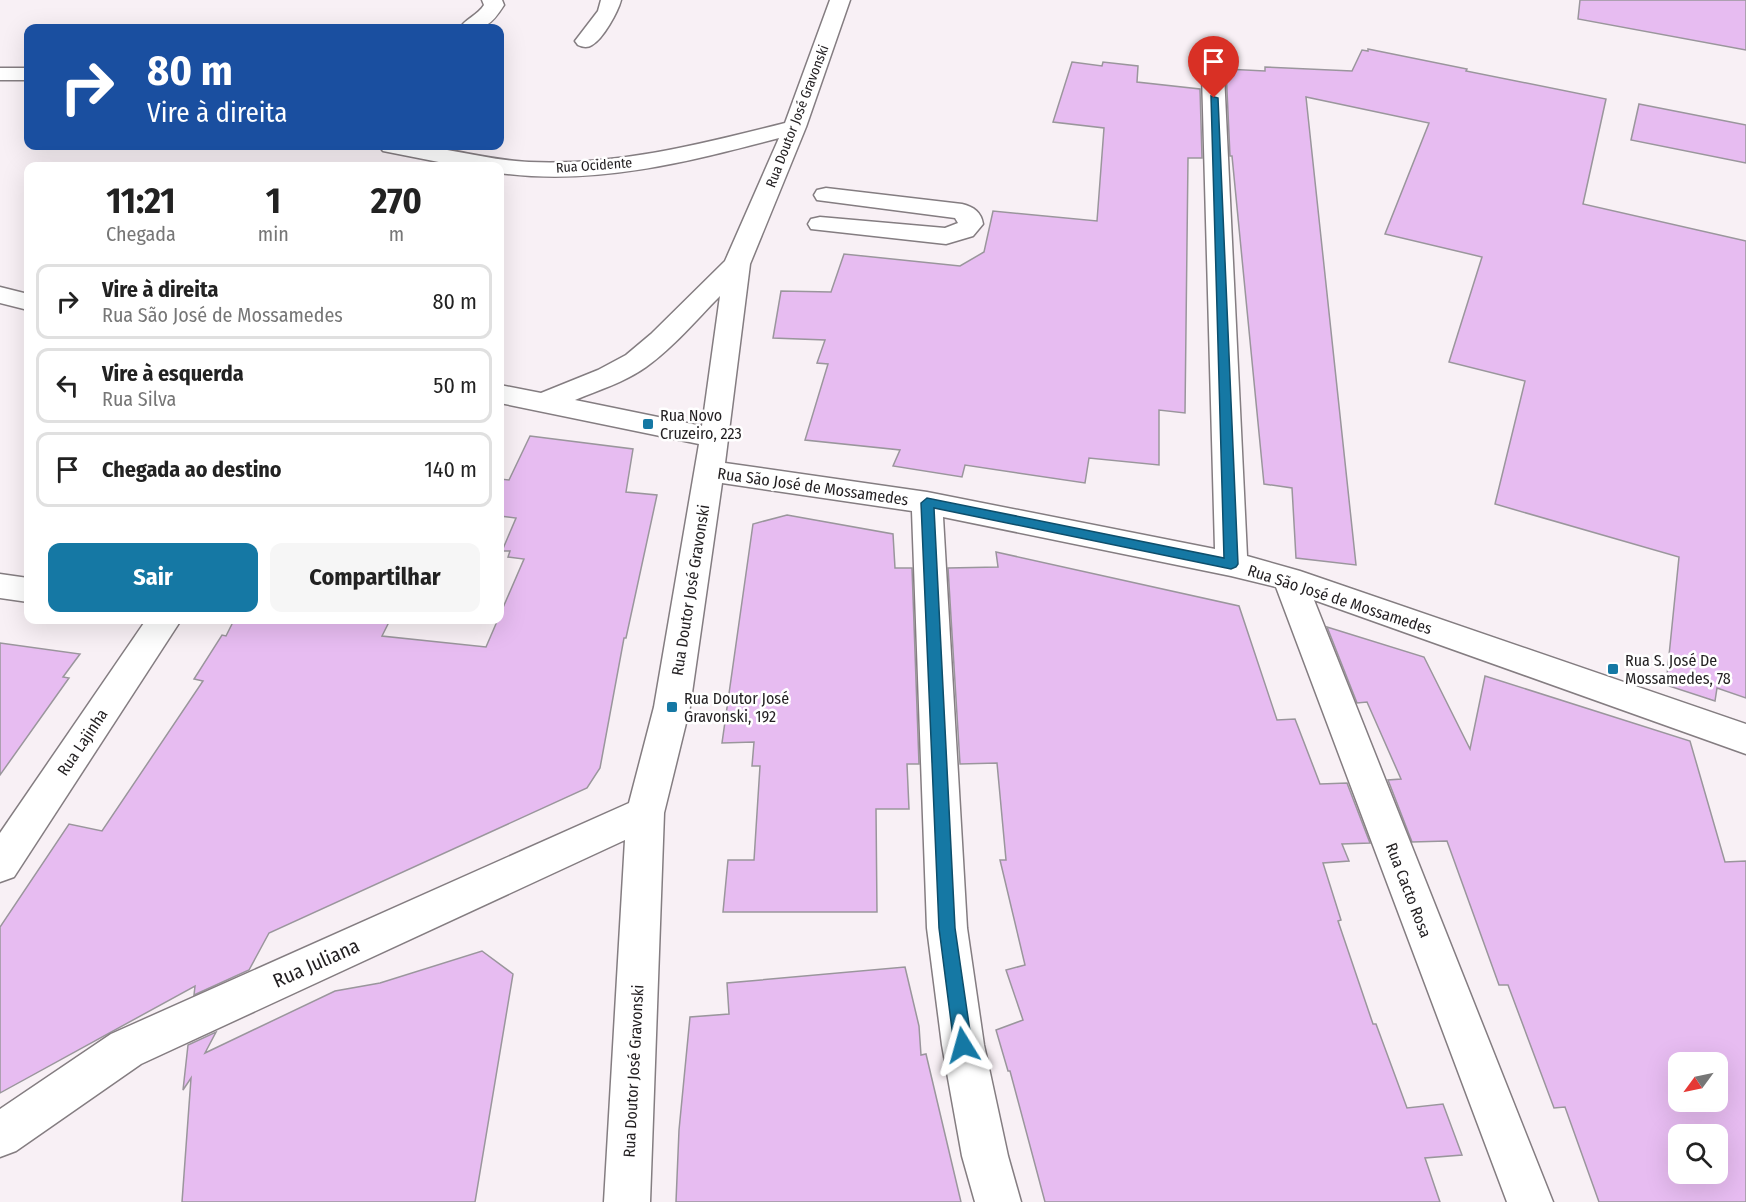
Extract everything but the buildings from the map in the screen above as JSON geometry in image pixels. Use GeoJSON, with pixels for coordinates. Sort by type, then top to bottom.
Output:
{"type":"FeatureCollection","features":[{"type":"Feature","properties":{"kind":"street"},"geometry":{"type":"LineString","coordinates":[[476,24],[486,17],[494,5],[492,0]]}},
{"type":"Feature","properties":{"kind":"street"},"geometry":{"type":"LineString","coordinates":[[585,41],[608,12],[611,0]]}},
{"type":"Feature","properties":{"kind":"street","name":"Rua Doutor José Gravonski"},"geometry":{"type":"LineString","coordinates":[[627,1202],[645,813],[672,707],[715,438],[737,264],[795,127],[840,0]]}},
{"type":"Feature","properties":{"kind":"street"},"geometry":{"type":"LineString","coordinates":[[0,75],[24,74]]}},
{"type":"Feature","properties":{"kind":"street"},"geometry":{"type":"LineString","coordinates":[[1213,74],[1231,564]]}},
{"type":"Feature","properties":{"kind":"street","name":"Rua Ocidente"},"geometry":{"type":"LineString","coordinates":[[504,166],[527,169],[591,168],[687,153],[795,127]]}},
{"type":"Feature","properties":{"kind":"street","name":"Rua Ocidente"},"geometry":{"type":"LineString","coordinates":[[411,150],[475,162]]}},
{"type":"Feature","properties":{"kind":"street"},"geometry":{"type":"LineString","coordinates":[[820,224],[946,236],[964,231],[971,224],[970,217],[962,211],[826,195]]}},
{"type":"Feature","properties":{"kind":"street","name":"Rua Doutor José Gravonski"},"geometry":{"type":"LineString","coordinates":[[545,402],[608,376],[636,361],[661,340],[737,264]]}},
{"type":"Feature","properties":{"kind":"street"},"geometry":{"type":"LineString","coordinates":[[0,295],[24,301]]}},
{"type":"Feature","properties":{"kind":"street"},"geometry":{"type":"LineString","coordinates":[[504,394],[715,438]]}},
{"type":"Feature","properties":{"kind":"street","name":"Rua São José de Mossamedes"},"geometry":{"type":"LineString","coordinates":[[710,471],[927,503],[1231,564],[1289,579],[1743,742]]}},
{"type":"Feature","properties":{"kind":"street"},"geometry":{"type":"LineString","coordinates":[[927,503],[947,928],[963,1045],[985,1156],[998,1202]]}},
{"type":"Feature","properties":{"kind":"street","name":"Rua Cacto Rosa"},"geometry":{"type":"LineString","coordinates":[[1289,579],[1530,1202]]}},
{"type":"Feature","properties":{"kind":"street"},"geometry":{"type":"LineString","coordinates":[[0,586],[24,589]]}},
{"type":"Feature","properties":{"kind":"street","name":"Rua Lajinha"},"geometry":{"type":"LineString","coordinates":[[0,865],[161,624]]}},
{"type":"Feature","properties":{"kind":"street","name":"Rua Juliana"},"geometry":{"type":"LineString","coordinates":[[0,1135],[126,1049],[645,813]]}},
{"type":"Feature","properties":{"kind":"place","name":"Rua Novo Cruzeiro, 223"},"geometry":{"type":"Point","coordinates":[648,424]}},
{"type":"Feature","properties":{"kind":"place","name":"Rua S. José De Mossamedes, 78"},"geometry":{"type":"Point","coordinates":[1613,669]}},
{"type":"Feature","properties":{"kind":"place","name":"Rua Doutor José Gravonski, 192"},"geometry":{"type":"Point","coordinates":[672,707]}},
{"type":"Feature","properties":{"kind":"route"},"geometry":{"type":"LineString","coordinates":[[963,1045],[947,928],[927,503],[1231,564],[1214,98]]}}]}
